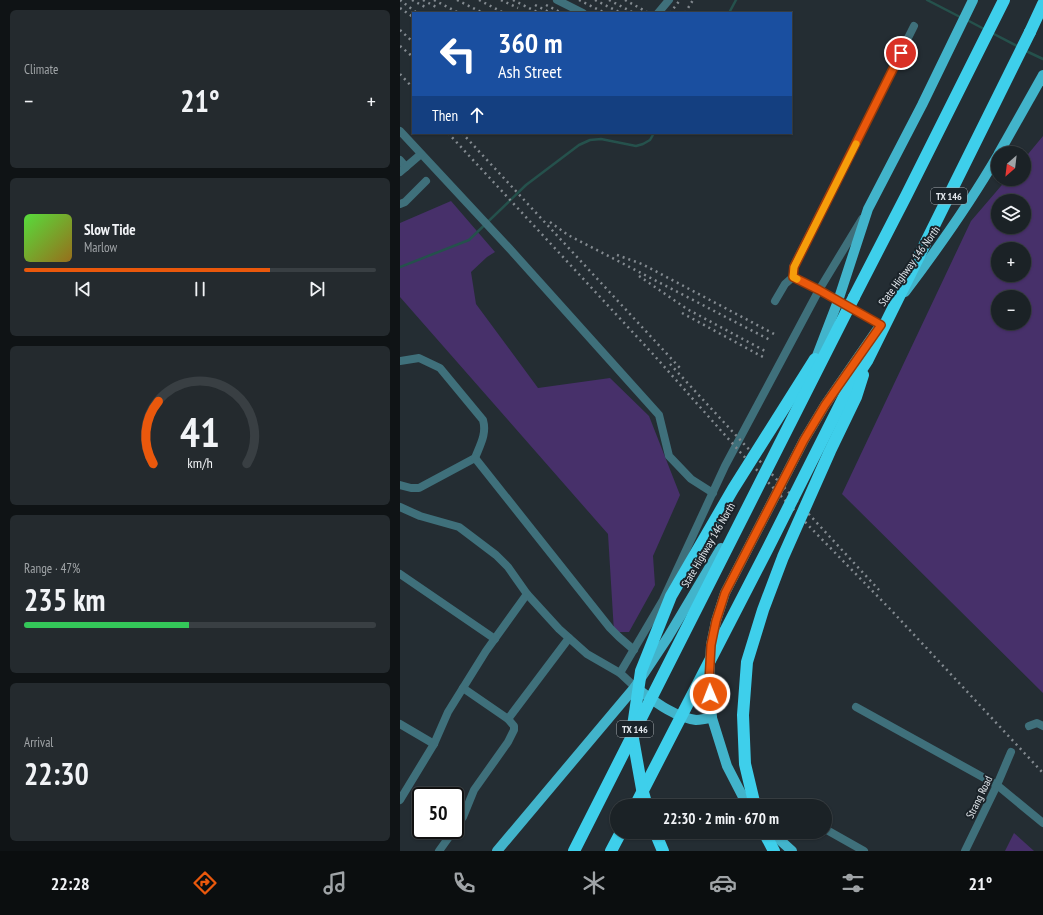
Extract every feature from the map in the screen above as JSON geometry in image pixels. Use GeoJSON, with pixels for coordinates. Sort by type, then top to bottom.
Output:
{"type":"FeatureCollection","features":[{"type":"Feature","properties":{"kind":"highway","name":"TX 146"},"geometry":{"type":"LineString","coordinates":[[574,851],[1003,2]]}},
{"type":"Feature","properties":{"kind":"highway","name":"TX 146"},"geometry":{"type":"LineString","coordinates":[[638,799],[768,548],[847,391],[867,361],[1043,4]]}},
{"type":"Feature","properties":{"kind":"highway"},"geometry":{"type":"LineString","coordinates":[[645,799],[632,733],[641,671],[672,596],[733,489],[854,298]]}},
{"type":"Feature","properties":{"kind":"highway"},"geometry":{"type":"LineString","coordinates":[[753,799],[745,757],[743,715],[747,662],[763,610],[783,557],[830,451],[856,397],[867,361]]}},
{"type":"Feature","properties":{"kind":"highway"},"geometry":{"type":"LineString","coordinates":[[612,851],[618,839]]}},
{"type":"Feature","properties":{"kind":"highway"},"geometry":{"type":"LineString","coordinates":[[658,839],[663,851]]}},
{"type":"Feature","properties":{"kind":"highway"},"geometry":{"type":"LineString","coordinates":[[768,839],[774,851]]}},
{"type":"Feature","properties":{"kind":"main road","name":"State Highway 146 North"},"geometry":{"type":"LineString","coordinates":[[497,851],[635,687],[668,637],[728,537],[791,422],[838,301],[868,209],[922,105],[971,3]]}},
{"type":"Feature","properties":{"kind":"main road","name":"State Highway 146 North"},"geometry":{"type":"LineString","coordinates":[[1003,146],[1042,77]]}},
{"type":"Feature","properties":{"kind":"main road","name":"State Highway 146 North"},"geometry":{"type":"LineString","coordinates":[[745,799],[727,766],[712,718],[709,682],[711,645],[716,621],[725,593],[804,440],[825,405],[881,325],[938,248],[978,190],[991,168]]}},
{"type":"Feature","properties":{"kind":"main road"},"geometry":{"type":"LineString","coordinates":[[635,687],[659,705],[682,716],[697,720],[712,718]]}},
{"type":"Feature","properties":{"kind":"main road"},"geometry":{"type":"LineString","coordinates":[[779,839],[792,851]]}},
{"type":"Feature","properties":{"kind":"street"},"geometry":{"type":"LineString","coordinates":[[557,0],[581,12]]}},
{"type":"Feature","properties":{"kind":"street"},"geometry":{"type":"LineString","coordinates":[[659,12],[669,0]]}},
{"type":"Feature","properties":{"kind":"street"},"geometry":{"type":"LineString","coordinates":[[775,301],[785,284],[793,277],[794,267],[800,254],[914,26]]}},
{"type":"Feature","properties":{"kind":"street"},"geometry":{"type":"LineString","coordinates":[[400,131],[509,248],[659,415],[668,456],[691,479],[713,494]]}},
{"type":"Feature","properties":{"kind":"street"},"geometry":{"type":"LineString","coordinates":[[400,160],[403,169],[422,154]]}},
{"type":"Feature","properties":{"kind":"street"},"geometry":{"type":"LineString","coordinates":[[400,204],[405,202],[426,181]]}},
{"type":"Feature","properties":{"kind":"street","name":"State Highway 146 North"},"geometry":{"type":"LineString","coordinates":[[620,673],[663,600],[725,466],[819,290],[868,209]]}},
{"type":"Feature","properties":{"kind":"street"},"geometry":{"type":"LineString","coordinates":[[793,277],[881,325]]}},
{"type":"Feature","properties":{"kind":"street"},"geometry":{"type":"LineString","coordinates":[[400,361],[419,358],[440,368],[483,420],[485,426],[485,434],[476,458],[420,488],[411,488],[400,485]]}},
{"type":"Feature","properties":{"kind":"street"},"geometry":{"type":"LineString","coordinates":[[476,458],[610,628],[619,638],[634,650]]}},
{"type":"Feature","properties":{"kind":"street"},"geometry":{"type":"LineString","coordinates":[[400,507],[420,516],[459,527],[496,555],[508,567],[527,594],[559,629],[587,654],[620,673],[635,687]]}},
{"type":"Feature","properties":{"kind":"street"},"geometry":{"type":"LineString","coordinates":[[400,574],[495,639]]}},
{"type":"Feature","properties":{"kind":"street"},"geometry":{"type":"LineString","coordinates":[[400,800],[434,744],[448,712],[495,639],[527,594]]}},
{"type":"Feature","properties":{"kind":"street"},"geometry":{"type":"LineString","coordinates":[[508,719],[569,638]]}},
{"type":"Feature","properties":{"kind":"street"},"geometry":{"type":"LineString","coordinates":[[463,688],[508,719],[514,726],[513,734],[474,790],[464,814]]}},
{"type":"Feature","properties":{"kind":"street"},"geometry":{"type":"LineString","coordinates":[[856,706],[997,785],[1043,823]]}},
{"type":"Feature","properties":{"kind":"street"},"geometry":{"type":"LineString","coordinates":[[1029,726],[1037,723],[1043,726]]}},
{"type":"Feature","properties":{"kind":"street"},"geometry":{"type":"LineString","coordinates":[[400,724],[434,744]]}},
{"type":"Feature","properties":{"kind":"street","name":"Strang Road"},"geometry":{"type":"LineString","coordinates":[[965,851],[997,785],[1011,752]]}},
{"type":"Feature","properties":{"kind":"street"},"geometry":{"type":"LineString","coordinates":[[832,833],[864,851]]}},
{"type":"Feature","properties":{"kind":"street"},"geometry":{"type":"LineString","coordinates":[[439,851],[447,839]]}},
{"type":"Feature","properties":{"kind":"shaded area"},"geometry":{"type":"Polygon","coordinates":[[[1043,136],[1043,693],[842,494],[971,221],[991,198],[991,234],[1031,234],[1031,194],[994,194],[1001,186],[1031,186],[1031,151],[1043,136]]]}},
{"type":"Feature","properties":{"kind":"shaded area"},"geometry":{"type":"Polygon","coordinates":[[[451,201],[495,252],[487,257],[471,272],[476,304],[538,388],[610,378],[649,416],[680,495],[653,556],[655,585],[629,632],[614,632],[608,534],[400,297],[400,223],[451,201]]]}},
{"type":"Feature","properties":{"kind":"shaded area"},"geometry":{"type":"Polygon","coordinates":[[[1014,833],[1034,851],[1005,851],[1014,833]]]}},
{"type":"Feature","properties":{"kind":"waterway"},"geometry":{"type":"LineString","coordinates":[[730,12],[736,0]]}},
{"type":"Feature","properties":{"kind":"waterway"},"geometry":{"type":"LineString","coordinates":[[927,0],[962,18]]}},
{"type":"Feature","properties":{"kind":"waterway"},"geometry":{"type":"LineString","coordinates":[[967,20],[986,30]]}},
{"type":"Feature","properties":{"kind":"waterway"},"geometry":{"type":"LineString","coordinates":[[992,33],[1019,47]]}},
{"type":"Feature","properties":{"kind":"waterway"},"geometry":{"type":"LineString","coordinates":[[1026,51],[1043,59]]}},
{"type":"Feature","properties":{"kind":"waterway"},"geometry":{"type":"LineString","coordinates":[[400,267],[469,240],[526,185],[579,145],[590,140],[601,139],[636,146],[650,140],[653,134]]}},
{"type":"Feature","properties":{"kind":"railway"},"geometry":{"type":"LineString","coordinates":[[400,0],[416,12]]}},
{"type":"Feature","properties":{"kind":"railway"},"geometry":{"type":"LineString","coordinates":[[412,0],[427,8]]}},
{"type":"Feature","properties":{"kind":"railway"},"geometry":{"type":"LineString","coordinates":[[423,0],[438,8]]}},
{"type":"Feature","properties":{"kind":"railway"},"geometry":{"type":"LineString","coordinates":[[434,0],[457,12]]}},
{"type":"Feature","properties":{"kind":"railway"},"geometry":{"type":"LineString","coordinates":[[457,0],[481,12]]}},
{"type":"Feature","properties":{"kind":"railway"},"geometry":{"type":"LineString","coordinates":[[479,0],[502,12]]}},
{"type":"Feature","properties":{"kind":"railway"},"geometry":{"type":"LineString","coordinates":[[501,0],[518,8]]}},
{"type":"Feature","properties":{"kind":"railway"},"geometry":{"type":"LineString","coordinates":[[513,0],[537,12]]}},
{"type":"Feature","properties":{"kind":"railway"},"geometry":{"type":"LineString","coordinates":[[579,0],[603,12]]}},
{"type":"Feature","properties":{"kind":"railway"},"geometry":{"type":"LineString","coordinates":[[595,0],[619,12]]}},
{"type":"Feature","properties":{"kind":"railway"},"geometry":{"type":"LineString","coordinates":[[609,0],[632,12]]}},
{"type":"Feature","properties":{"kind":"railway"},"geometry":{"type":"LineString","coordinates":[[625,0],[647,12]]}},
{"type":"Feature","properties":{"kind":"railway"},"geometry":{"type":"LineString","coordinates":[[671,12],[680,0]]}},
{"type":"Feature","properties":{"kind":"railway"},"geometry":{"type":"LineString","coordinates":[[686,12],[693,0]]}},
{"type":"Feature","properties":{"kind":"railway"},"geometry":{"type":"LineString","coordinates":[[535,5],[549,12]]}},
{"type":"Feature","properties":{"kind":"railway"},"geometry":{"type":"LineString","coordinates":[[546,5],[560,12]]}},
{"type":"Feature","properties":{"kind":"railway"},"geometry":{"type":"LineString","coordinates":[[400,8],[412,16]]}},
{"type":"Feature","properties":{"kind":"railway"},"geometry":{"type":"LineString","coordinates":[[400,30],[412,41]]}},
{"type":"Feature","properties":{"kind":"railway"},"geometry":{"type":"LineString","coordinates":[[400,46],[412,56]]}},
{"type":"Feature","properties":{"kind":"railway"},"geometry":{"type":"LineString","coordinates":[[400,74],[412,87]]}},
{"type":"Feature","properties":{"kind":"railway"},"geometry":{"type":"LineString","coordinates":[[449,134],[652,353],[740,452],[807,524],[891,610],[1043,773]]}},
{"type":"Feature","properties":{"kind":"railway"},"geometry":{"type":"LineString","coordinates":[[463,134],[680,368]]}},
{"type":"Feature","properties":{"kind":"railway"},"geometry":{"type":"LineString","coordinates":[[550,222],[568,235],[770,340]]}},
{"type":"Feature","properties":{"kind":"railway"},"geometry":{"type":"LineString","coordinates":[[617,255],[642,264],[776,335]]}},
{"type":"Feature","properties":{"kind":"railway"},"geometry":{"type":"LineString","coordinates":[[639,276],[687,309],[767,352]]}},
{"type":"Feature","properties":{"kind":"railway"},"geometry":{"type":"LineString","coordinates":[[682,313],[763,357]]}},
{"type":"Feature","properties":{"kind":"railway"},"geometry":{"type":"LineString","coordinates":[[670,364],[879,590]]}},
{"type":"Feature","properties":{"kind":"slow traffic"},"geometry":{"type":"LineString","coordinates":[[797,279],[793,277],[794,267],[856,144]]}},
{"type":"Feature","properties":{"kind":"route"},"geometry":{"type":"LineString","coordinates":[[710,694],[709,682],[711,645],[716,621],[725,593],[804,440],[825,405],[881,325],[793,277],[794,267],[803,247],[901,53]]}}]}
